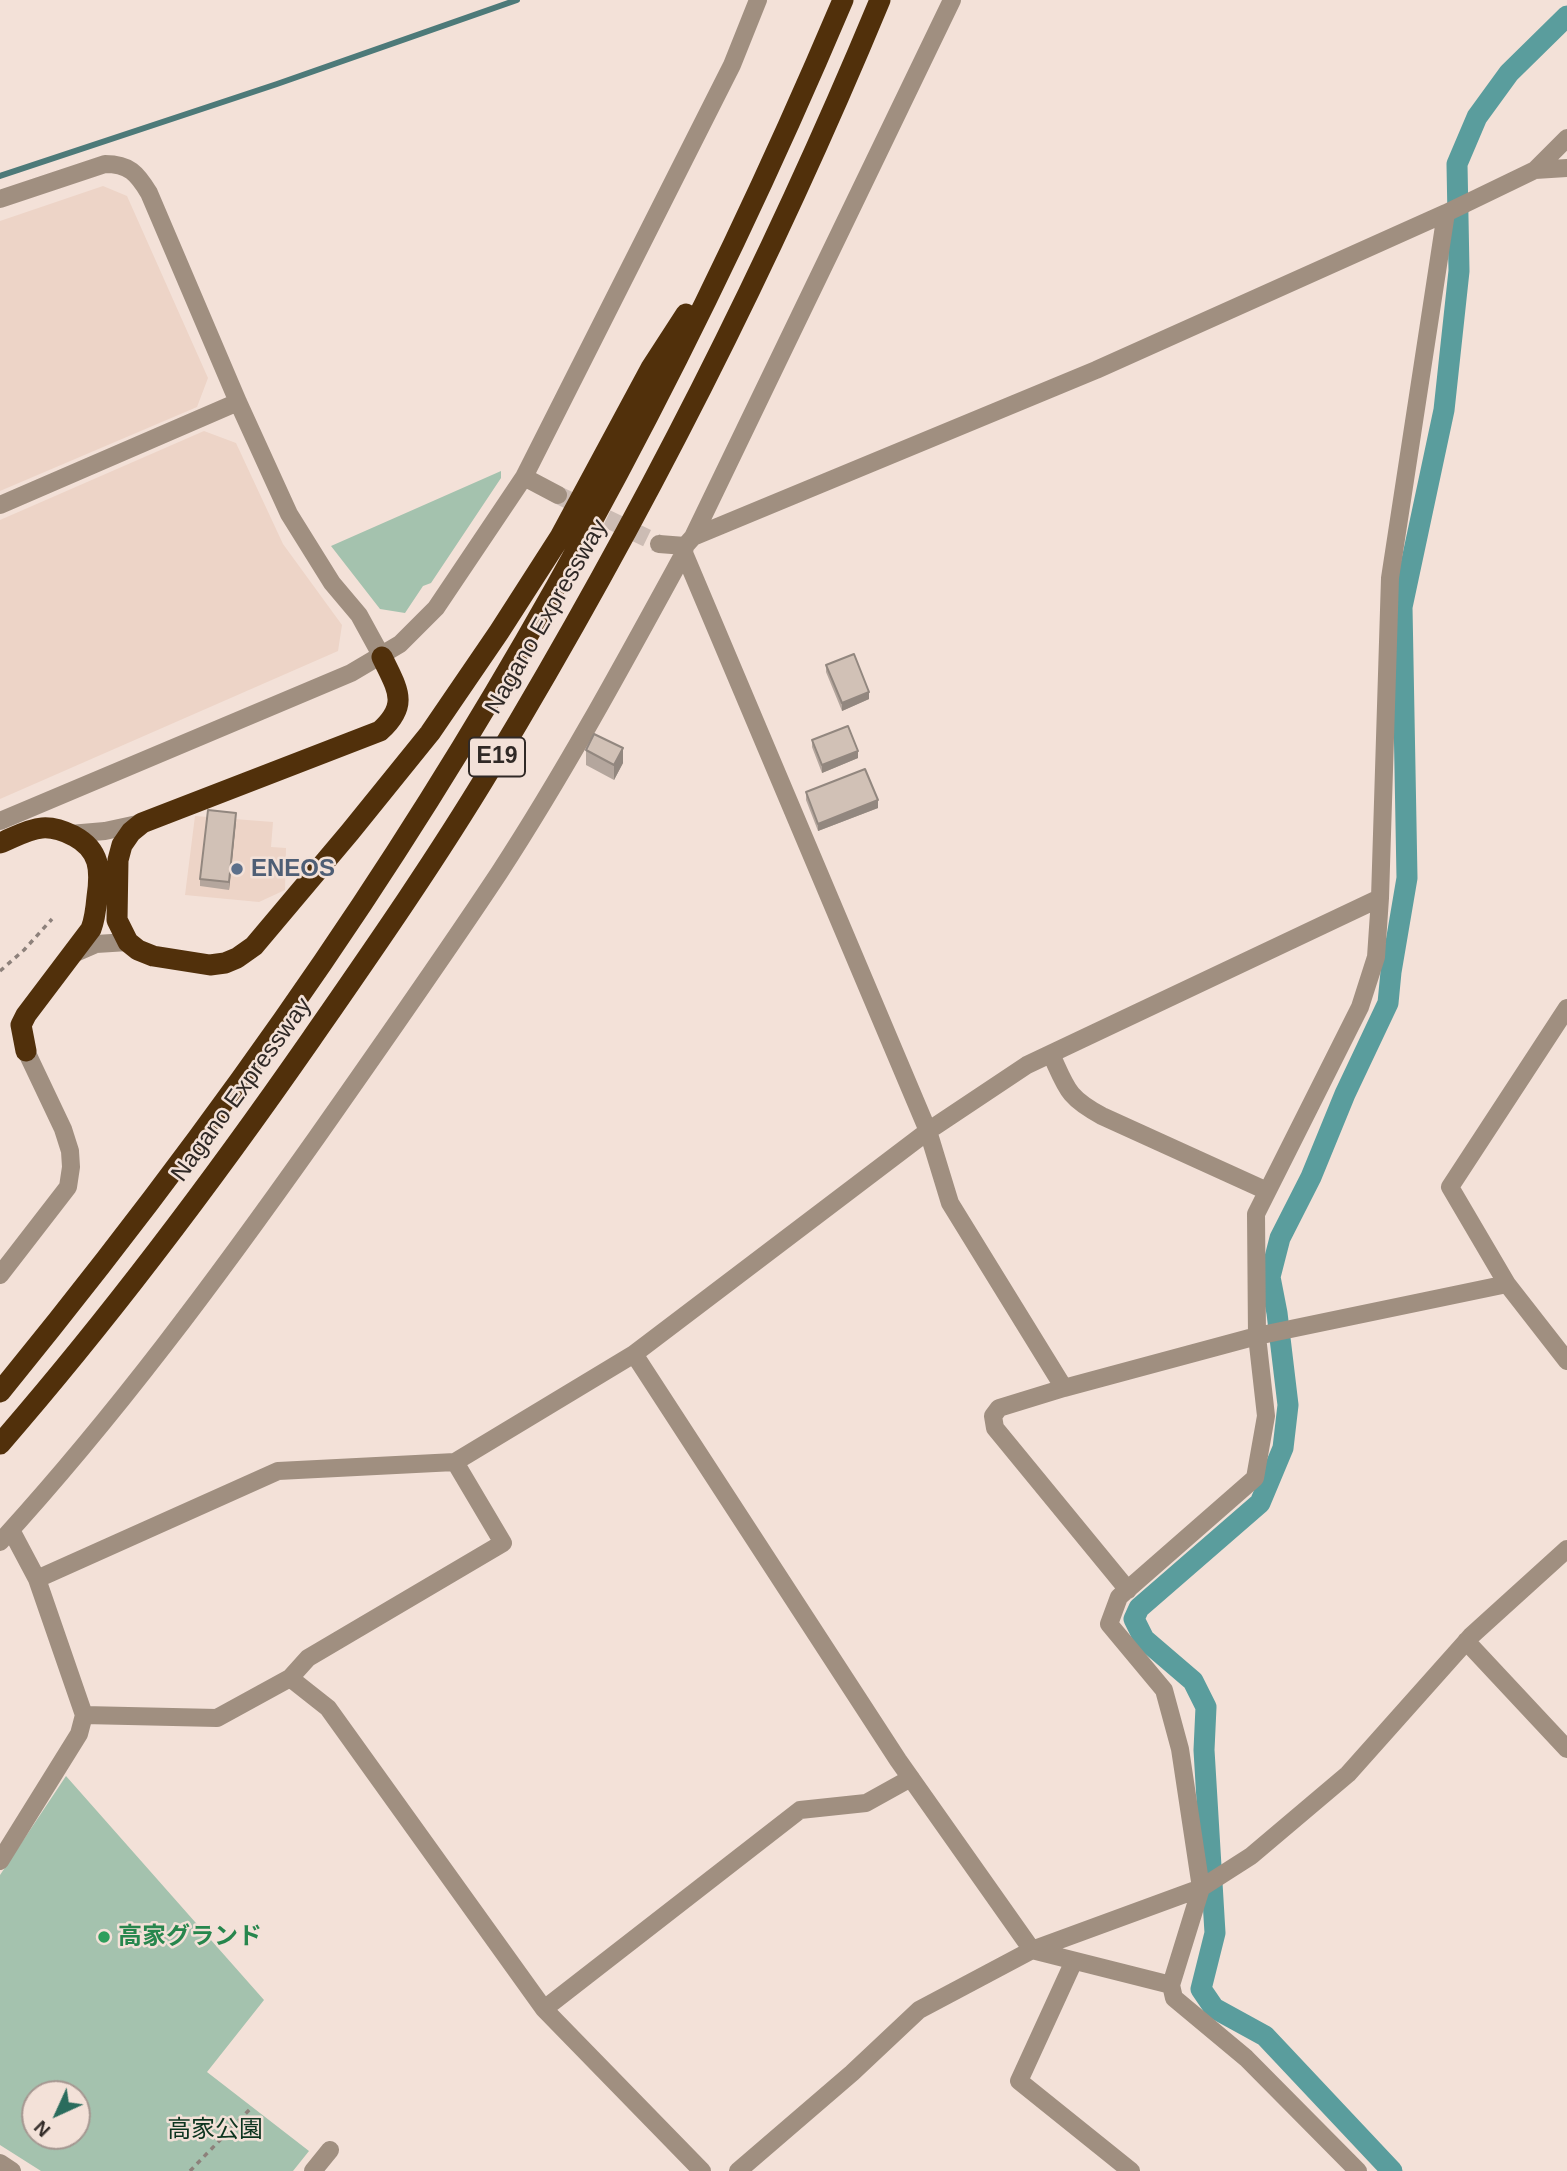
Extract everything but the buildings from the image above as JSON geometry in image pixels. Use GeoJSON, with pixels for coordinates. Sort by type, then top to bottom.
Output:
{"type":"FeatureCollection","features":[{"type":"Feature","properties":{"kind":"highway","name":"Nagano Expressway"},"geometry":{"type":"LineString","coordinates":[[0,1392],[86,1286],[195,1142],[362,904],[494,692],[582,540],[667,380],[741,228],[843,0]]}},
{"type":"Feature","properties":{"kind":"highway","name":"Nagano Expressway"},"geometry":{"type":"LineString","coordinates":[[0,1444],[112,1311],[221,1166],[390,926],[489,772],[626,532],[698,396],[775,239],[880,0]]}},
{"type":"Feature","properties":{"kind":"highway"},"geometry":{"type":"LineString","coordinates":[[382,656],[394,682],[399,702],[397,713],[380,731],[142,823],[131,832],[122,845],[118,860],[117,920],[128,942],[153,956],[210,965],[237,958],[261,938],[430,733],[499,632],[560,537],[652,368],[741,228]]}},
{"type":"Feature","properties":{"kind":"highway"},"geometry":{"type":"LineString","coordinates":[[0,843],[40,828],[57,829],[83,841],[92,852],[100,875],[91,929],[26,1015],[22,1026],[26,1051]]}},
{"type":"Feature","properties":{"kind":"street"},"geometry":{"type":"LineString","coordinates":[[0,821],[318,687],[382,656],[400,644],[436,608],[524,477],[732,65],[758,0]]}},
{"type":"Feature","properties":{"kind":"street"},"geometry":{"type":"LineString","coordinates":[[0,1861],[79,1734],[84,1715],[37,1579],[6,1536],[116,1407],[229,1262],[500,871],[600,705],[687,546],[952,0]]}},
{"type":"Feature","properties":{"kind":"street"},"geometry":{"type":"LineString","coordinates":[[659,544],[687,546],[1096,370],[1446,213],[1535,170],[1567,138]]}},
{"type":"Feature","properties":{"kind":"street"},"geometry":{"type":"LineString","coordinates":[[0,199],[104,164],[118,164],[139,177],[149,192],[238,402],[289,514],[382,656]]}},
{"type":"Feature","properties":{"kind":"street"},"geometry":{"type":"LineString","coordinates":[[1535,170],[1567,169]]}},
{"type":"Feature","properties":{"kind":"street"},"geometry":{"type":"LineString","coordinates":[[1359,2171],[1246,2058],[1174,1998],[1171,1985],[1200,1888],[1180,1749],[1164,1690],[1109,1624],[1119,1597],[1255,1478],[1266,1416],[1257,1336],[1256,1214],[1360,1007],[1376,957],[1390,578],[1446,213]]}},
{"type":"Feature","properties":{"kind":"street"},"geometry":{"type":"LineString","coordinates":[[0,505],[238,402]]}},
{"type":"Feature","properties":{"kind":"street"},"geometry":{"type":"LineString","coordinates":[[524,477],[558,495]]}},
{"type":"Feature","properties":{"kind":"street"},"geometry":{"type":"LineString","coordinates":[[687,546],[928,1131],[950,1203],[1064,1388]]}},
{"type":"Feature","properties":{"kind":"street"},"geometry":{"type":"LineString","coordinates":[[70,834],[105,831],[142,823]]}},
{"type":"Feature","properties":{"kind":"street"},"geometry":{"type":"LineString","coordinates":[[37,1579],[278,1471],[455,1462],[634,1354],[928,1131],[1027,1065],[1380,898]]}},
{"type":"Feature","properties":{"kind":"street"},"geometry":{"type":"LineString","coordinates":[[73,954],[96,944],[128,942]]}},
{"type":"Feature","properties":{"kind":"street"},"geometry":{"type":"LineString","coordinates":[[1567,1008],[1450,1187],[1507,1284],[1567,1362]]}},
{"type":"Feature","properties":{"kind":"street"},"geometry":{"type":"LineString","coordinates":[[0,1275],[68,1187],[71,1167],[70,1151],[63,1129],[26,1051]]}},
{"type":"Feature","properties":{"kind":"street"},"geometry":{"type":"LineString","coordinates":[[1051,1054],[1067,1089],[1079,1104],[1267,1191]]}},
{"type":"Feature","properties":{"kind":"street"},"geometry":{"type":"LineString","coordinates":[[1128,1590],[995,1428],[993,1416],[999,1408],[1257,1336],[1507,1284]]}},
{"type":"Feature","properties":{"kind":"street"},"geometry":{"type":"LineString","coordinates":[[634,1354],[911,1778],[1032,1950],[1171,1985]]}},
{"type":"Feature","properties":{"kind":"street"},"geometry":{"type":"LineString","coordinates":[[84,1715],[217,1718],[290,1678],[308,1658],[503,1543],[455,1462]]}},
{"type":"Feature","properties":{"kind":"street"},"geometry":{"type":"LineString","coordinates":[[749,2168],[919,2010],[1032,1950],[1200,1888],[1251,1856],[1348,1774],[1466,1640],[1567,1549]]}},
{"type":"Feature","properties":{"kind":"street"},"geometry":{"type":"LineString","coordinates":[[1466,1640],[1567,1749]]}},
{"type":"Feature","properties":{"kind":"street"},"geometry":{"type":"LineString","coordinates":[[290,1678],[328,1708],[544,2009],[702,2171]]}},
{"type":"Feature","properties":{"kind":"street"},"geometry":{"type":"LineString","coordinates":[[544,2009],[800,1810],[866,1803],[911,1778]]}},
{"type":"Feature","properties":{"kind":"street"},"geometry":{"type":"LineString","coordinates":[[1074,1961],[1019,2081],[1131,2171]]}},
{"type":"Feature","properties":{"kind":"street"},"geometry":{"type":"LineString","coordinates":[[313,2171],[330,2150]]}},
{"type":"Feature","properties":{"kind":"street"},"geometry":{"type":"LineString","coordinates":[[0,2164],[12,2171]]}},
{"type":"Feature","properties":{"kind":"path"},"geometry":{"type":"LineString","coordinates":[[0,971],[24,950],[52,919]]}},
{"type":"Feature","properties":{"kind":"path"},"geometry":{"type":"LineString","coordinates":[[190,2171],[252,2107]]}},
{"type":"Feature","properties":{"kind":"shaded area"},"geometry":{"type":"Polygon","coordinates":[[[103,186],[127,196],[208,378],[197,407],[0,491],[0,221],[103,186]]]}},
{"type":"Feature","properties":{"kind":"shaded area"},"geometry":{"type":"Polygon","coordinates":[[[204,431],[236,443],[283,544],[342,625],[338,651],[0,799],[0,520],[204,431]]]}},
{"type":"Feature","properties":{"kind":"shaded area","name":"ENEOS"},"geometry":{"type":"Polygon","coordinates":[[[195,816],[273,822],[271,847],[286,848],[285,890],[259,902],[185,895],[195,816]]]}},
{"type":"Feature","properties":{"kind":"green space"},"geometry":{"type":"Polygon","coordinates":[[[501,471],[501,478],[431,583],[423,586],[405,613],[380,609],[331,546],[501,471]]]}},
{"type":"Feature","properties":{"kind":"green space","name":"高家グランド"},"geometry":{"type":"Polygon","coordinates":[[[66,1776],[264,2000],[207,2072],[309,2151],[293,2171],[41,2171],[0,2145],[0,1875],[66,1776]]]}},
{"type":"Feature","properties":{"kind":"waterway"},"geometry":{"type":"LineString","coordinates":[[0,176],[277,84],[517,0]]}},
{"type":"Feature","properties":{"kind":"waterway"},"geometry":{"type":"LineString","coordinates":[[1392,2171],[1265,2036],[1214,2008],[1201,1989],[1215,1933],[1204,1750],[1206,1707],[1193,1681],[1144,1639],[1134,1619],[1139,1608],[1260,1503],[1283,1448],[1288,1405],[1270,1277],[1280,1238],[1311,1177],[1345,1094],[1388,1003],[1407,878],[1402,607],[1444,410],[1459,271],[1457,164],[1477,117],[1509,73],[1567,16]]}},
{"type":"Feature","properties":{"kind":"tunnel"},"geometry":{"type":"LineString","coordinates":[[558,495],[659,544]]}},
{"type":"Feature","properties":{"kind":"place","name":"ENEOS"},"geometry":{"type":"Point","coordinates":[237,869]}},
{"type":"Feature","properties":{"kind":"place","name":"高家グランド"},"geometry":{"type":"Point","coordinates":[104,1937]}},
{"type":"Feature","properties":{"kind":"park label","name":"高家公園"},"geometry":{"type":"Point","coordinates":[215,2130]}}]}
